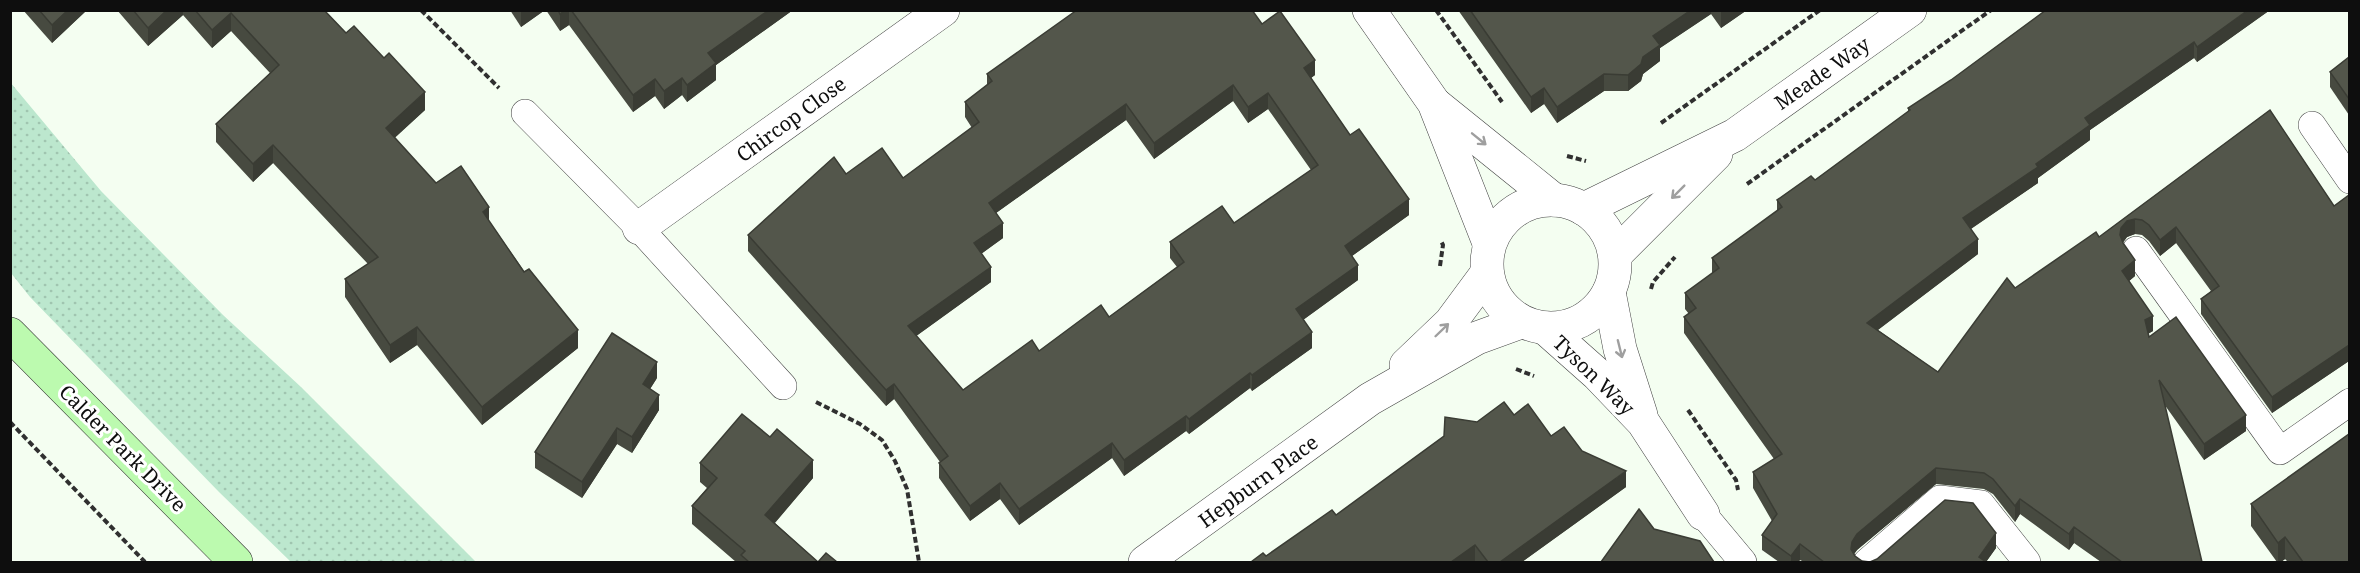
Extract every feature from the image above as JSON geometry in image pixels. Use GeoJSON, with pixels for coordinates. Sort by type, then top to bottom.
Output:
{"type":"FeatureCollection","features":[{"type":"Feature","properties":{"kind":"street","name":"Chircop Close"},"geometry":{"type":"LineString","coordinates":[[639,228],[943,10]]}},
{"type":"Feature","properties":{"kind":"street"},"geometry":{"type":"LineString","coordinates":[[1369,10],[1434,103],[1488,258],[1492,293],[1504,310],[1533,325],[1564,328],[1583,320],[1598,308],[1609,292],[1614,274],[1615,255],[1604,229],[1599,222],[1569,204],[1490,148],[1434,103]]}},
{"type":"Feature","properties":{"kind":"street","name":"Meade Way"},"geometry":{"type":"LineString","coordinates":[[1569,204],[1626,189],[1735,135],[1910,10]]}},
{"type":"Feature","properties":{"kind":"street","name":"Meade Way"},"geometry":{"type":"LineString","coordinates":[[1615,255],[1735,135]]}},
{"type":"Feature","properties":{"kind":"street"},"geometry":{"type":"LineString","coordinates":[[1488,258],[1500,225],[1515,210],[1533,202],[1569,204]]}},
{"type":"Feature","properties":{"kind":"street","name":"Hepburn Place"},"geometry":{"type":"LineString","coordinates":[[1370,399],[1450,323],[1488,258]]}},
{"type":"Feature","properties":{"kind":"street","name":"Tyson Way"},"geometry":{"type":"LineString","coordinates":[[1609,292],[1620,349],[1643,422]]}},
{"type":"Feature","properties":{"kind":"street","name":"Hepburn Place"},"geometry":{"type":"LineString","coordinates":[[1146,562],[1370,399],[1477,338],[1533,325]]}},
{"type":"Feature","properties":{"kind":"street","name":"Tyson Way"},"geometry":{"type":"LineString","coordinates":[[1533,325],[1598,375],[1643,422],[1703,514]]}},
{"type":"Feature","properties":{"kind":"street","name":"Calder Park Drive"},"geometry":{"type":"LineString","coordinates":[[10,334],[236,562]]}},
{"type":"Feature","properties":{"kind":"lane"},"geometry":{"type":"LineString","coordinates":[[525,113],[639,228],[783,386]]}},
{"type":"Feature","properties":{"kind":"lane"},"geometry":{"type":"LineString","coordinates":[[2312,125],[2349,180]]}},
{"type":"Feature","properties":{"kind":"lane"},"geometry":{"type":"LineString","coordinates":[[2136,250],[2280,451],[2349,402]]}},
{"type":"Feature","properties":{"kind":"lane"},"geometry":{"type":"LineString","coordinates":[[1867,562],[1940,499],[1981,504],[2027,562]]}},
{"type":"Feature","properties":{"kind":"lane"},"geometry":{"type":"LineString","coordinates":[[1703,514],[1738,557]]}},
{"type":"Feature","properties":{"kind":"path"},"geometry":{"type":"LineString","coordinates":[[421,10],[525,113]]}},
{"type":"Feature","properties":{"kind":"path"},"geometry":{"type":"LineString","coordinates":[[1436,10],[1500,100],[1518,121],[1490,148]]}},
{"type":"Feature","properties":{"kind":"path"},"geometry":{"type":"LineString","coordinates":[[1660,123],[1820,10]]}},
{"type":"Feature","properties":{"kind":"path"},"geometry":{"type":"LineString","coordinates":[[1744,186],[1991,10]]}},
{"type":"Feature","properties":{"kind":"path"},"geometry":{"type":"LineString","coordinates":[[1563,155],[1592,163],[1606,156],[1626,189]]}},
{"type":"Feature","properties":{"kind":"path"},"geometry":{"type":"LineString","coordinates":[[1650,220],[1681,250],[1653,282],[1651,291]]}},
{"type":"Feature","properties":{"kind":"path"},"geometry":{"type":"LineString","coordinates":[[1438,234],[1443,245],[1440,267]]}},
{"type":"Feature","properties":{"kind":"path"},"geometry":{"type":"LineString","coordinates":[[1512,368],[1534,375],[1542,382]]}},
{"type":"Feature","properties":{"kind":"path"},"geometry":{"type":"LineString","coordinates":[[783,386],[860,424],[882,440],[908,489],[919,562]]}},
{"type":"Feature","properties":{"kind":"path"},"geometry":{"type":"LineString","coordinates":[[1685,406],[1736,480],[1742,509],[1738,557]]}},
{"type":"Feature","properties":{"kind":"path"},"geometry":{"type":"LineString","coordinates":[[10,422],[145,562]]}},
{"type":"Feature","properties":{"kind":"green space"},"geometry":{"type":"Polygon","coordinates":[[[10,82],[101,191],[223,315],[301,387],[476,562],[291,562],[219,492],[30,297],[11,273],[10,82]]]}},
{"type":"Feature","properties":{"kind":"building"},"geometry":{"type":"Polygon","coordinates":[[[39,10],[68,10],[52,25],[39,10]]]}},
{"type":"Feature","properties":{"kind":"building"},"geometry":{"type":"Polygon","coordinates":[[[133,10],[167,10],[148,28],[133,10]]]}},
{"type":"Feature","properties":{"kind":"building"},"geometry":{"type":"Polygon","coordinates":[[[195,10],[324,10],[346,33],[354,26],[384,58],[389,53],[425,92],[386,128],[436,183],[461,166],[489,207],[483,212],[524,272],[529,269],[578,330],[482,407],[417,327],[390,345],[345,279],[378,257],[273,145],[253,164],[216,124],[279,65],[231,13],[212,30],[195,10]]]}},
{"type":"Feature","properties":{"kind":"building"},"geometry":{"type":"Polygon","coordinates":[[[571,10],[769,10],[708,53],[716,63],[687,85],[682,78],[664,91],[655,79],[633,95],[571,10]]]}},
{"type":"Feature","properties":{"kind":"building"},"geometry":{"type":"Polygon","coordinates":[[[1077,10],[1252,10],[1262,24],[1280,11],[1315,60],[1304,68],[1350,135],[1359,129],[1409,199],[1345,246],[1358,265],[1296,309],[1312,332],[1252,375],[1250,373],[1189,419],[1186,416],[1124,460],[1112,443],[1019,509],[1000,483],[970,506],[939,463],[948,456],[894,384],[886,390],[748,235],[834,157],[846,174],[882,148],[903,178],[979,122],[965,102],[992,81],[987,74],[1077,10]],[[1233,85],[1154,143],[1126,104],[989,203],[1003,223],[974,243],[991,267],[908,326],[963,390],[1032,340],[1039,351],[1101,305],[1109,317],[1184,262],[1170,242],[1222,206],[1234,223],[1318,165],[1268,93],[1248,107],[1233,85]]]}},
{"type":"Feature","properties":{"kind":"building"},"geometry":{"type":"Polygon","coordinates":[[[1470,10],[1691,10],[1653,36],[1660,45],[1643,57],[1641,64],[1628,75],[1604,74],[1557,107],[1544,88],[1531,97],[1470,10]]]}},
{"type":"Feature","properties":{"kind":"building"},"geometry":{"type":"Polygon","coordinates":[[[2046,10],[2248,10],[2197,47],[2194,42],[2085,118],[2090,125],[2036,164],[2038,167],[1963,218],[1978,239],[1867,323],[1938,372],[2007,278],[2015,288],[2096,232],[2099,237],[2270,110],[2334,206],[2349,195],[2349,345],[2272,397],[2201,299],[2219,286],[2176,227],[2160,240],[2149,225],[2142,220],[2127,221],[2121,228],[2120,235],[2123,243],[2135,260],[2122,271],[2153,316],[2145,320],[2149,337],[2176,317],[2246,415],[2204,444],[2159,380],[2202,562],[2122,562],[2074,527],[2069,534],[2020,499],[2015,506],[1993,479],[1984,473],[1936,468],[1857,534],[1851,549],[1862,561],[1870,562],[1824,562],[1800,544],[1791,556],[1762,535],[1777,514],[1753,472],[1782,454],[1684,317],[1696,308],[1685,293],[1719,268],[1712,258],[1782,207],[1777,200],[1811,176],[1815,180],[1910,110],[1908,108],[1951,80],[2046,10]]]}},
{"type":"Feature","properties":{"kind":"building"},"geometry":{"type":"Polygon","coordinates":[[[2349,57],[2349,99],[2330,72],[2349,57]]]}},
{"type":"Feature","properties":{"kind":"building"},"geometry":{"type":"Polygon","coordinates":[[[612,333],[657,362],[643,384],[659,395],[632,437],[617,428],[582,482],[535,452],[612,333]]]}},
{"type":"Feature","properties":{"kind":"building"},"geometry":{"type":"Polygon","coordinates":[[[1504,402],[1514,415],[1528,404],[1551,436],[1564,427],[1582,451],[1626,471],[1500,562],[1488,562],[1475,545],[1451,562],[1251,562],[1263,553],[1266,556],[1332,510],[1336,515],[1444,436],[1445,417],[1477,422],[1504,402]]]}},
{"type":"Feature","properties":{"kind":"building"},"geometry":{"type":"Polygon","coordinates":[[[742,414],[770,437],[777,429],[813,460],[765,515],[818,562],[749,562],[741,555],[745,551],[692,506],[717,478],[700,463],[742,414]]]}},
{"type":"Feature","properties":{"kind":"building"},"geometry":{"type":"Polygon","coordinates":[[[2349,434],[2349,562],[2303,562],[2285,537],[2278,543],[2251,504],[2349,434]]]}},
{"type":"Feature","properties":{"kind":"building"},"geometry":{"type":"Polygon","coordinates":[[[1945,500],[1973,503],[1996,533],[1979,557],[1986,562],[1870,562],[1877,559],[1945,500]]]}},
{"type":"Feature","properties":{"kind":"building"},"geometry":{"type":"Polygon","coordinates":[[[1639,509],[1654,529],[1700,541],[1714,562],[1601,562],[1639,509]]]}},
{"type":"Feature","properties":{"kind":"building"},"geometry":{"type":"Polygon","coordinates":[[[826,553],[837,562],[818,562],[826,553]]]}}]}
